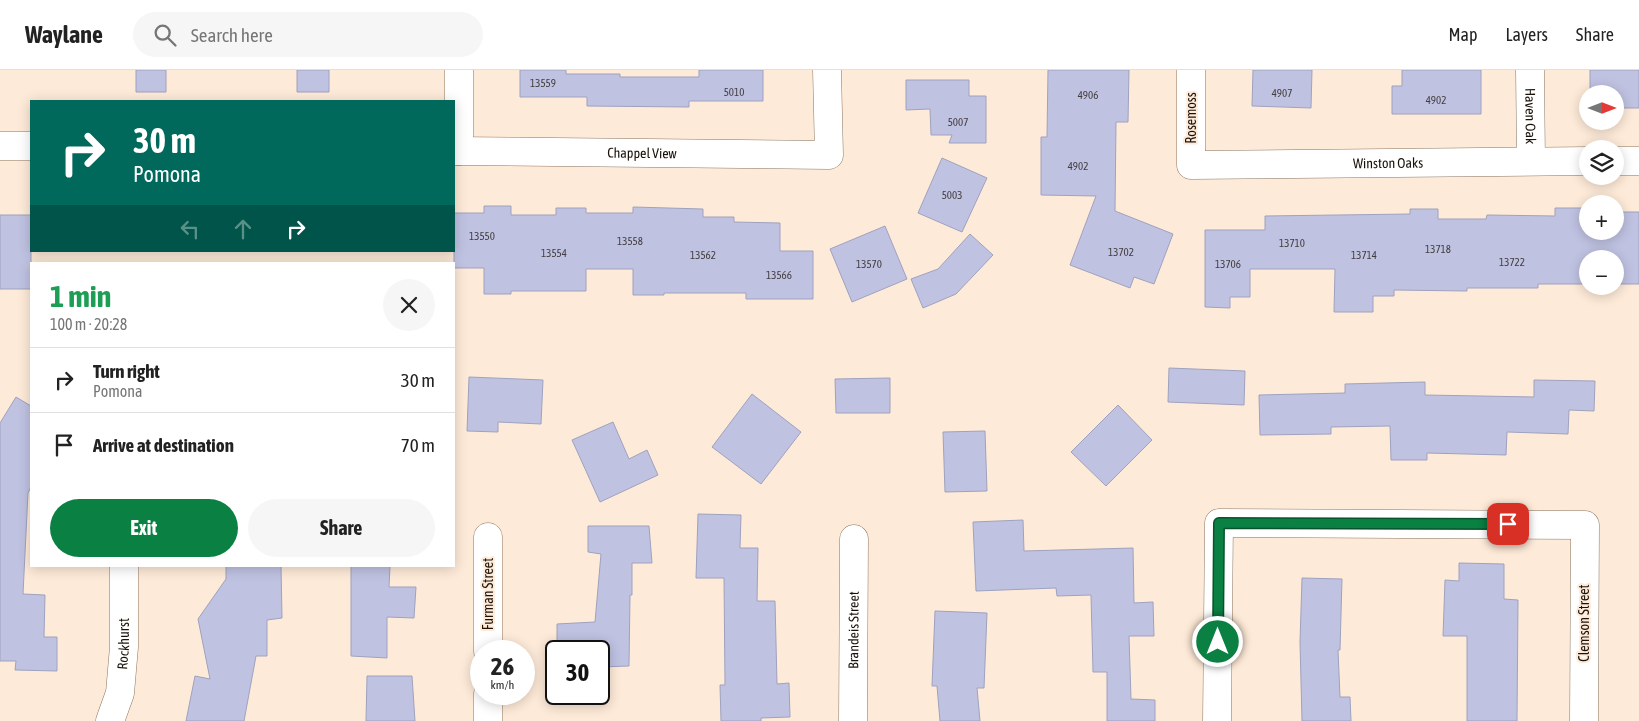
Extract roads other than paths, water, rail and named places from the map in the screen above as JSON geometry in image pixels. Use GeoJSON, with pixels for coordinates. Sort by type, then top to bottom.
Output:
{"type":"FeatureCollection","features":[{"type":"Feature","properties":{"kind":"street"},"geometry":{"type":"LineString","coordinates":[[456,151],[459,70]]}},
{"type":"Feature","properties":{"kind":"street","name":"Chappel View"},"geometry":{"type":"LineString","coordinates":[[456,151],[828,155],[827,70]]}},
{"type":"Feature","properties":{"kind":"street","name":"Rosemoss"},"geometry":{"type":"LineString","coordinates":[[1191,70],[1191,165]]}},
{"type":"Feature","properties":{"kind":"street","name":"Haven Oak"},"geometry":{"type":"LineString","coordinates":[[1530,70],[1531,161]]}},
{"type":"Feature","properties":{"kind":"street"},"geometry":{"type":"LineString","coordinates":[[0,146],[30,146]]}},
{"type":"Feature","properties":{"kind":"street","name":"Winston Oaks"},"geometry":{"type":"LineString","coordinates":[[1191,165],[1579,161]]}},
{"type":"Feature","properties":{"kind":"street"},"geometry":{"type":"LineString","coordinates":[[1624,161],[1639,161]]}},
{"type":"Feature","properties":{"kind":"street","name":"Clemson Street"},"geometry":{"type":"LineString","coordinates":[[1217,721],[1219,523],[1584,525],[1584,721]]}},
{"type":"Feature","properties":{"kind":"street","name":"Furman Street"},"geometry":{"type":"LineString","coordinates":[[488,537],[488,640]]}},
{"type":"Feature","properties":{"kind":"street","name":"Brandeis Street"},"geometry":{"type":"LineString","coordinates":[[853,721],[854,539]]}},
{"type":"Feature","properties":{"kind":"street","name":"Rockhurst"},"geometry":{"type":"LineString","coordinates":[[110,721],[120,693],[121,684],[124,647],[124,567]]}},
{"type":"Feature","properties":{"kind":"street"},"geometry":{"type":"LineString","coordinates":[[488,705],[488,721]]}}]}
